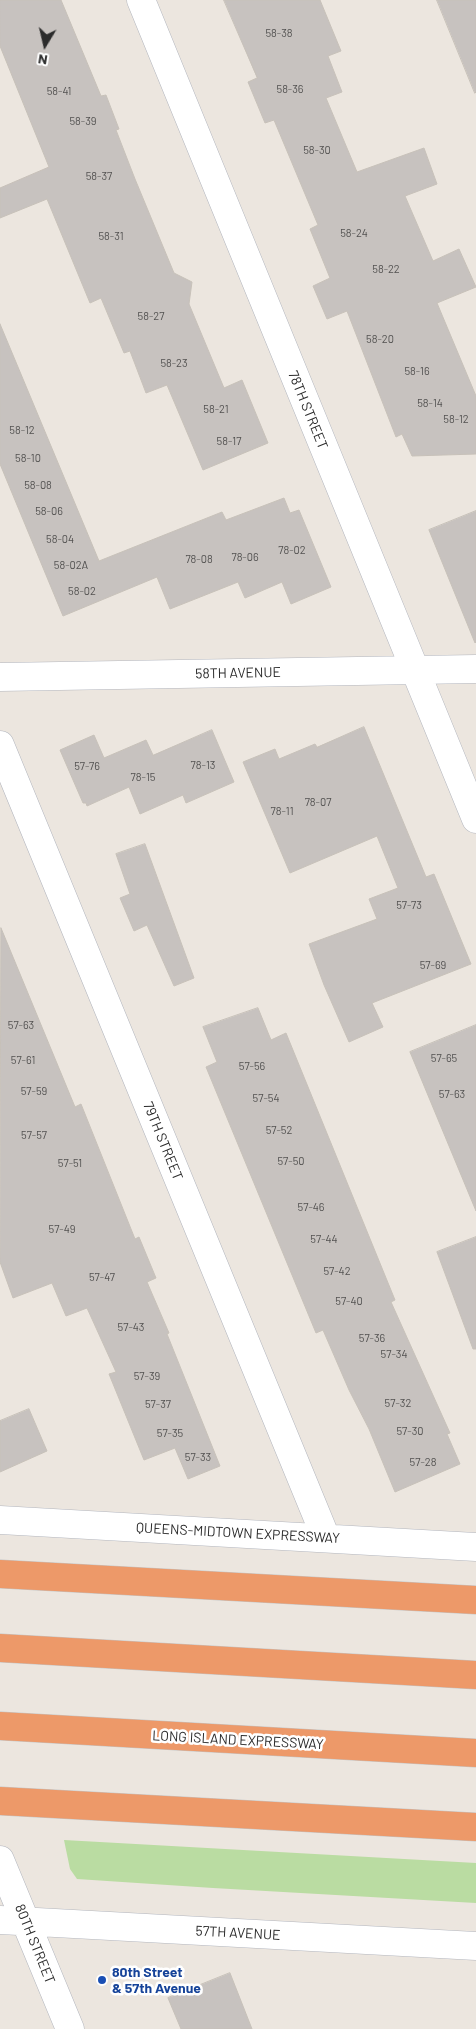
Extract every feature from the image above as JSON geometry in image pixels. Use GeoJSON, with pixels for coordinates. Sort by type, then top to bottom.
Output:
{"type":"FeatureCollection","features":[{"type":"Feature","properties":{"kind":"highway"},"geometry":{"type":"LineString","coordinates":[[0,1574],[476,1600]]}},
{"type":"Feature","properties":{"kind":"highway"},"geometry":{"type":"LineString","coordinates":[[11,1649],[476,1675]]}},
{"type":"Feature","properties":{"kind":"highway","name":"LONG ISLAND EXPRESSWAY"},"geometry":{"type":"LineString","coordinates":[[0,1726],[476,1753]]}},
{"type":"Feature","properties":{"kind":"highway"},"geometry":{"type":"LineString","coordinates":[[0,1801],[476,1827]]}},
{"type":"Feature","properties":{"kind":"street","name":"78TH STREET"},"geometry":{"type":"LineString","coordinates":[[140,0],[476,819]]}},
{"type":"Feature","properties":{"kind":"street","name":"58TH AVENUE"},"geometry":{"type":"LineString","coordinates":[[0,677],[476,669]]}},
{"type":"Feature","properties":{"kind":"street","name":"79TH STREET"},"geometry":{"type":"LineString","coordinates":[[0,744],[326,1538]]}},
{"type":"Feature","properties":{"kind":"street","name":"QUEENS-MIDTOWN EXPRESSWAY"},"geometry":{"type":"LineString","coordinates":[[0,1520],[476,1547]]}},
{"type":"Feature","properties":{"kind":"street","name":"80TH STREET"},"geometry":{"type":"LineString","coordinates":[[0,1860],[12,1920],[70,2029]]}},
{"type":"Feature","properties":{"kind":"street","name":"57TH AVENUE"},"geometry":{"type":"LineString","coordinates":[[12,1920],[476,1946]]}},
{"type":"Feature","properties":{"kind":"green space"},"geometry":{"type":"Polygon","coordinates":[[[64,1840],[476,1863],[476,1903],[77,1879],[70,1869],[64,1840]]]}},
{"type":"Feature","properties":{"kind":"building"},"geometry":{"type":"Polygon","coordinates":[[[0,0],[61,0],[101,96],[106,95],[119,129],[116,130],[174,273],[192,282],[189,304],[224,388],[242,380],[268,443],[203,470],[167,385],[146,393],[130,351],[124,353],[101,298],[90,303],[47,199],[0,218],[0,188],[49,167],[0,46],[0,0]]]}},
{"type":"Feature","properties":{"kind":"building"},"geometry":{"type":"Polygon","coordinates":[[[224,0],[320,0],[341,51],[328,56],[342,92],[326,98],[357,172],[424,148],[437,184],[405,196],[433,261],[459,249],[476,287],[437,303],[476,396],[476,454],[412,456],[402,434],[396,437],[347,311],[327,319],[313,286],[330,278],[310,229],[318,225],[274,120],[265,123],[248,82],[257,78],[224,0]]]}},
{"type":"Feature","properties":{"kind":"building"},"geometry":{"type":"Polygon","coordinates":[[[437,0],[476,0],[475,93],[437,0]]]}},
{"type":"Feature","properties":{"kind":"building"},"geometry":{"type":"Polygon","coordinates":[[[0,324],[99,561],[222,512],[226,520],[284,498],[290,513],[299,510],[331,587],[291,604],[282,582],[245,598],[238,582],[170,609],[157,577],[63,616],[0,464],[0,324]]]}},
{"type":"Feature","properties":{"kind":"building"},"geometry":{"type":"Polygon","coordinates":[[[476,511],[476,642],[475,643],[429,530],[476,511]]]}},
{"type":"Feature","properties":{"kind":"building"},"geometry":{"type":"Polygon","coordinates":[[[364,727],[426,877],[434,874],[471,964],[372,1003],[383,1027],[349,1042],[324,985],[309,944],[377,919],[369,899],[398,888],[377,836],[290,873],[243,762],[275,749],[279,759],[315,744],[317,747],[364,727]]]}},
{"type":"Feature","properties":{"kind":"building"},"geometry":{"type":"Polygon","coordinates":[[[212,730],[234,782],[186,803],[183,795],[140,814],[129,787],[87,806],[86,803],[83,803],[60,750],[94,735],[104,758],[146,740],[153,755],[212,730]]]}},
{"type":"Feature","properties":{"kind":"building"},"geometry":{"type":"Polygon","coordinates":[[[145,844],[194,978],[174,986],[147,925],[134,931],[120,898],[130,894],[116,854],[145,844]]]}},
{"type":"Feature","properties":{"kind":"building"},"geometry":{"type":"Polygon","coordinates":[[[1,928],[75,1107],[81,1104],[135,1239],[139,1237],[156,1278],[147,1282],[169,1333],[167,1334],[220,1466],[188,1479],[175,1448],[144,1460],[109,1374],[116,1372],[87,1308],[66,1316],[52,1283],[13,1298],[0,1262],[1,928]]]}},
{"type":"Feature","properties":{"kind":"building"},"geometry":{"type":"Polygon","coordinates":[[[258,1008],[271,1040],[286,1033],[395,1300],[391,1302],[450,1433],[447,1434],[460,1464],[395,1492],[369,1429],[349,1390],[323,1330],[316,1333],[206,1067],[217,1062],[203,1027],[258,1008]]]}},
{"type":"Feature","properties":{"kind":"building"},"geometry":{"type":"Polygon","coordinates":[[[476,1025],[476,1211],[410,1052],[476,1025]]]}},
{"type":"Feature","properties":{"kind":"building"},"geometry":{"type":"Polygon","coordinates":[[[476,1237],[476,1349],[473,1349],[437,1252],[476,1237]]]}},
{"type":"Feature","properties":{"kind":"building"},"geometry":{"type":"Polygon","coordinates":[[[29,1409],[47,1451],[0,1472],[0,1421],[29,1409]]]}},
{"type":"Feature","properties":{"kind":"building"},"geometry":{"type":"Polygon","coordinates":[[[230,1973],[252,2029],[181,2029],[168,1998],[230,1973]]]}},
{"type":"Feature","properties":{"kind":"place","name":"80th Street & 57th Avenue"},"geometry":{"type":"Point","coordinates":[102,1980]}}]}
